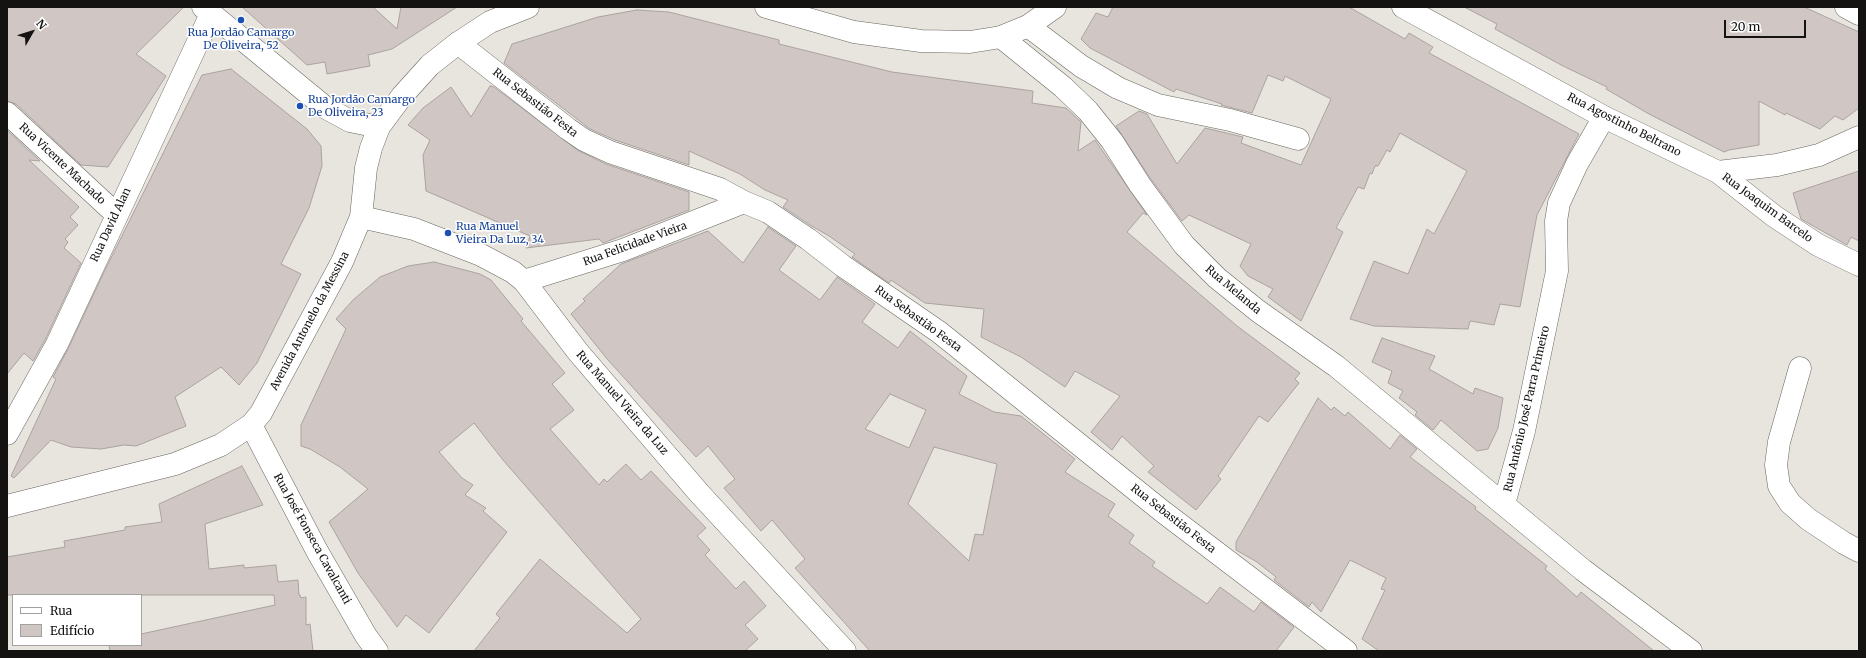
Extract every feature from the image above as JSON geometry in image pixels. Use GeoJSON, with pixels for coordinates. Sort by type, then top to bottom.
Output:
{"type":"FeatureCollection","features":[{"type":"Feature","properties":{"kind":"street","name":"Avenida Antonelo da Messina"},"geometry":{"type":"LineString","coordinates":[[7,506],[175,464],[221,444],[251,425],[261,413],[342,262],[361,217],[366,168],[371,148],[379,127],[402,96],[426,70],[458,42],[490,22],[528,7]]}},
{"type":"Feature","properties":{"kind":"street"},"geometry":{"type":"LineString","coordinates":[[766,7],[854,32],[906,39],[970,42],[1001,37],[1028,26],[1055,7]]}},
{"type":"Feature","properties":{"kind":"street","name":"Rua Agostinho Beltrano"},"geometry":{"type":"LineString","coordinates":[[1403,7],[1604,117],[1718,172]]}},
{"type":"Feature","properties":{"kind":"street"},"geometry":{"type":"LineString","coordinates":[[1846,7],[1859,14]]}},
{"type":"Feature","properties":{"kind":"street"},"geometry":{"type":"LineString","coordinates":[[207,11],[326,108],[350,121],[379,127]]}},
{"type":"Feature","properties":{"kind":"street","name":"Rua David Alan"},"geometry":{"type":"LineString","coordinates":[[9,426],[57,344],[207,11]]}},
{"type":"Feature","properties":{"kind":"street"},"geometry":{"type":"LineString","coordinates":[[1028,26],[1081,66],[1118,88],[1158,105],[1230,120],[1298,139]]}},
{"type":"Feature","properties":{"kind":"street","name":"Rua Melanda"},"geometry":{"type":"LineString","coordinates":[[1001,37],[1063,87],[1088,111],[1112,141],[1140,185],[1184,245],[1217,278],[1258,311],[1336,366],[1504,504]]}},
{"type":"Feature","properties":{"kind":"street","name":"Rua Sebastião Festa"},"geometry":{"type":"LineString","coordinates":[[458,42],[584,140],[610,152],[720,189],[744,202],[768,212],[939,332],[1162,511],[1346,651]]}},
{"type":"Feature","properties":{"kind":"street","name":"Rua Vicente Machado"},"geometry":{"type":"LineString","coordinates":[[7,114],[116,214]]}},
{"type":"Feature","properties":{"kind":"street","name":"Rua Antônio José Parra Primeiro"},"geometry":{"type":"LineString","coordinates":[[1604,117],[1577,164],[1559,203],[1556,222],[1557,271],[1524,431],[1504,504],[1583,570],[1691,651]]}},
{"type":"Feature","properties":{"kind":"street"},"geometry":{"type":"LineString","coordinates":[[1718,172],[1777,165],[1819,155],[1859,137]]}},
{"type":"Feature","properties":{"kind":"street","name":"Rua Joaquim Barcelo"},"geometry":{"type":"LineString","coordinates":[[1718,172],[1774,216],[1818,245],[1859,265]]}},
{"type":"Feature","properties":{"kind":"street","name":"Rua Felicidade Vieira"},"geometry":{"type":"LineString","coordinates":[[524,281],[623,250],[744,202]]}},
{"type":"Feature","properties":{"kind":"street","name":"Rua Manuel Vieira da Luz"},"geometry":{"type":"LineString","coordinates":[[361,217],[414,229],[480,255],[513,272],[524,281],[578,352],[699,493],[845,651]]}},
{"type":"Feature","properties":{"kind":"street"},"geometry":{"type":"LineString","coordinates":[[1800,368],[1779,442],[1776,465],[1779,486],[1790,503],[1808,519],[1859,551]]}},
{"type":"Feature","properties":{"kind":"street","name":"Rua José Fonseca Cavalcanti"},"geometry":{"type":"LineString","coordinates":[[251,425],[317,551],[366,636],[377,651]]}},
{"type":"Feature","properties":{"kind":"building"},"geometry":{"type":"Polygon","coordinates":[[[7,7],[184,7],[136,54],[166,76],[108,167],[81,165],[16,104],[7,101],[7,7]]]}},
{"type":"Feature","properties":{"kind":"building"},"geometry":{"type":"Polygon","coordinates":[[[242,7],[373,7],[397,29],[401,7],[457,7],[392,49],[368,55],[370,66],[327,74],[325,62],[307,65],[242,7]]]}},
{"type":"Feature","properties":{"kind":"building"},"geometry":{"type":"Polygon","coordinates":[[[1113,7],[1349,7],[1405,39],[1409,33],[1433,47],[1429,53],[1579,134],[1537,215],[1520,307],[1500,304],[1494,325],[1470,321],[1468,329],[1374,326],[1350,319],[1374,261],[1408,274],[1427,229],[1434,234],[1467,171],[1400,133],[1390,152],[1387,150],[1378,166],[1375,166],[1372,174],[1370,173],[1364,189],[1358,187],[1336,228],[1343,232],[1301,321],[1268,297],[1273,289],[1248,276],[1240,266],[1251,244],[1189,215],[1182,221],[1150,178],[1116,126],[1139,111],[1147,114],[1177,164],[1205,128],[1243,137],[1241,143],[1301,165],[1331,99],[1285,76],[1283,81],[1268,75],[1252,113],[1221,105],[1222,104],[1176,89],[1174,92],[1090,48],[1081,39],[1096,13],[1108,17],[1113,7]]]}},
{"type":"Feature","properties":{"kind":"building"},"geometry":{"type":"Polygon","coordinates":[[[1464,7],[1804,7],[1859,32],[1859,108],[1843,120],[1835,116],[1820,129],[1786,113],[1785,115],[1759,101],[1759,145],[1724,152],[1649,114],[1606,89],[1607,87],[1563,66],[1495,29],[1497,24],[1464,7]]]}},
{"type":"Feature","properties":{"kind":"building"},"geometry":{"type":"Polygon","coordinates":[[[637,10],[669,12],[779,40],[779,44],[892,72],[1033,91],[1032,103],[1066,108],[1081,122],[1078,151],[1095,140],[1147,215],[1143,213],[1127,232],[1237,326],[1300,373],[1295,379],[1299,383],[1268,422],[1259,416],[1218,476],[1221,479],[1196,510],[1148,472],[1154,466],[1122,436],[1112,450],[1091,432],[1120,396],[1075,371],[1065,387],[1021,357],[981,337],[984,309],[925,303],[891,280],[889,283],[852,257],[855,254],[783,207],[788,200],[765,190],[740,174],[689,151],[689,165],[615,140],[590,129],[504,63],[512,44],[598,17],[637,10]]]}},
{"type":"Feature","properties":{"kind":"building"},"geometry":{"type":"Polygon","coordinates":[[[231,69],[307,129],[321,146],[322,166],[309,208],[281,264],[301,274],[257,363],[239,385],[221,367],[175,397],[186,426],[136,446],[124,445],[101,449],[71,447],[51,440],[14,478],[11,476],[56,379],[53,377],[202,75],[231,69]]]}},
{"type":"Feature","properties":{"kind":"building"},"geometry":{"type":"Polygon","coordinates":[[[490,86],[494,87],[579,151],[606,164],[689,192],[689,210],[603,243],[599,239],[526,248],[530,236],[426,191],[423,155],[430,140],[408,125],[423,108],[451,87],[471,117],[490,86]]]}},
{"type":"Feature","properties":{"kind":"building"},"geometry":{"type":"Polygon","coordinates":[[[7,130],[40,161],[29,160],[79,207],[70,217],[78,225],[65,239],[68,242],[64,248],[81,263],[46,338],[33,361],[24,353],[7,374],[7,130]]]}},
{"type":"Feature","properties":{"kind":"building"},"geometry":{"type":"Polygon","coordinates":[[[1859,171],[1859,241],[1851,237],[1847,245],[1801,219],[1793,193],[1859,171]]]}},
{"type":"Feature","properties":{"kind":"building"},"geometry":{"type":"Polygon","coordinates":[[[768,227],[796,246],[779,270],[820,300],[837,277],[875,304],[862,322],[898,348],[910,331],[967,376],[959,394],[994,412],[1021,416],[1075,459],[1065,472],[1115,504],[1108,516],[1134,535],[1129,543],[1155,562],[1152,566],[1207,604],[1220,587],[1254,612],[1261,602],[1294,627],[1276,651],[870,651],[795,568],[805,559],[772,520],[761,531],[724,488],[735,479],[708,446],[696,457],[608,360],[571,314],[585,301],[583,299],[621,264],[708,231],[743,263],[768,227]],[[890,394],[865,429],[909,448],[926,410],[890,394]],[[934,447],[908,504],[969,561],[975,534],[983,535],[997,464],[934,447]]]}},
{"type":"Feature","properties":{"kind":"building"},"geometry":{"type":"Polygon","coordinates":[[[434,262],[480,274],[491,280],[523,319],[521,321],[565,373],[552,384],[574,410],[550,429],[599,485],[604,479],[607,482],[626,464],[641,480],[651,471],[706,528],[697,536],[710,550],[705,555],[736,589],[744,581],[766,606],[745,625],[758,639],[745,651],[474,651],[500,618],[496,614],[540,559],[627,633],[641,619],[503,460],[474,423],[439,452],[462,478],[473,485],[465,495],[486,508],[483,511],[507,532],[429,633],[406,615],[397,627],[358,573],[329,522],[368,489],[340,467],[310,449],[301,446],[301,425],[346,329],[336,319],[353,300],[380,277],[408,266],[434,262]]]}},
{"type":"Feature","properties":{"kind":"building"},"geometry":{"type":"Polygon","coordinates":[[[1382,338],[1435,356],[1429,369],[1473,394],[1475,388],[1503,398],[1498,428],[1488,449],[1477,451],[1441,420],[1433,430],[1415,415],[1417,412],[1399,398],[1403,391],[1388,383],[1392,371],[1372,362],[1382,338]]]}},
{"type":"Feature","properties":{"kind":"building"},"geometry":{"type":"Polygon","coordinates":[[[1318,398],[1331,410],[1334,407],[1345,416],[1348,412],[1390,449],[1400,435],[1417,449],[1410,457],[1476,507],[1475,509],[1547,566],[1545,569],[1577,597],[1581,592],[1654,651],[1379,651],[1362,639],[1385,590],[1381,589],[1386,578],[1350,560],[1321,612],[1312,602],[1309,607],[1274,580],[1276,577],[1257,562],[1236,550],[1236,542],[1318,398]]]}},
{"type":"Feature","properties":{"kind":"building"},"geometry":{"type":"Polygon","coordinates":[[[242,466],[263,505],[205,524],[209,569],[244,565],[244,568],[276,565],[278,582],[298,580],[299,595],[301,598],[306,597],[306,625],[310,624],[313,651],[110,651],[109,646],[142,646],[142,634],[275,605],[274,595],[7,595],[7,557],[65,547],[64,541],[125,530],[125,527],[162,522],[159,504],[242,466]]]}},
{"type":"Feature","properties":{"kind":"place","name":"Rua Jordão Camargo De Oliveira, 52"},"geometry":{"type":"Point","coordinates":[241,20]}},
{"type":"Feature","properties":{"kind":"place","name":"Rua Jordão Camargo De Oliveira, 23"},"geometry":{"type":"Point","coordinates":[300,106]}},
{"type":"Feature","properties":{"kind":"place","name":"Rua Manuel Vieira Da Luz, 34"},"geometry":{"type":"Point","coordinates":[448,233]}}]}
